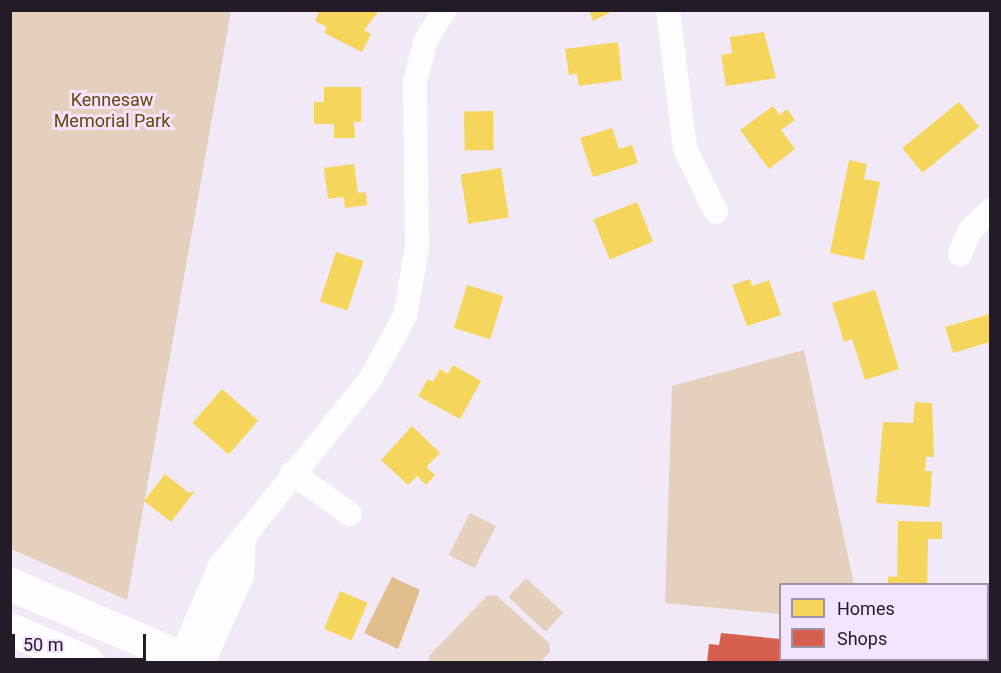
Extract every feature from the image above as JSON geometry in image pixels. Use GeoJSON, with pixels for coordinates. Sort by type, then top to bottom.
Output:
{"type":"FeatureCollection","features":[{"type":"Feature","properties":{"kind":"highway"},"geometry":{"type":"LineString","coordinates":[[10,584],[189,661]]}},
{"type":"Feature","properties":{"kind":"highway"},"geometry":{"type":"LineString","coordinates":[[10,629],[83,661]]}},
{"type":"Feature","properties":{"kind":"street"},"geometry":{"type":"LineString","coordinates":[[189,661],[220,566],[244,543],[292,473],[370,378],[405,316],[417,248],[415,81],[426,40],[445,10]]}},
{"type":"Feature","properties":{"kind":"street"},"geometry":{"type":"LineString","coordinates":[[668,10],[682,138],[716,212]]}},
{"type":"Feature","properties":{"kind":"street"},"geometry":{"type":"LineString","coordinates":[[960,254],[970,230],[990,211]]}},
{"type":"Feature","properties":{"kind":"street"},"geometry":{"type":"LineString","coordinates":[[292,473],[350,514]]}},
{"type":"Feature","properties":{"kind":"green space","name":"Kennesaw Memorial Park"},"geometry":{"type":"Polygon","coordinates":[[[11,11],[231,11],[127,600],[11,549],[11,11]]]}},
{"type":"Feature","properties":{"kind":"green space"},"geometry":{"type":"Polygon","coordinates":[[[804,350],[854,583],[779,583],[779,614],[665,603],[672,386],[804,350]]]}},
{"type":"Feature","properties":{"kind":"green space"},"geometry":{"type":"Polygon","coordinates":[[[470,513],[496,526],[475,568],[449,555],[470,513]]]}},
{"type":"Feature","properties":{"kind":"green space"},"geometry":{"type":"Polygon","coordinates":[[[526,578],[563,613],[546,632],[508,597],[526,578]]]}},
{"type":"Feature","properties":{"kind":"green space"},"geometry":{"type":"Polygon","coordinates":[[[496,595],[549,643],[550,652],[540,662],[429,662],[429,656],[487,596],[496,595]]]}},
{"type":"Feature","properties":{"kind":"shaded area"},"geometry":{"type":"Polygon","coordinates":[[[392,577],[420,590],[398,649],[364,633],[392,577]]]}},
{"type":"Feature","properties":{"kind":"building: Homes"},"geometry":{"type":"Polygon","coordinates":[[[320,10],[378,12],[364,30],[371,34],[362,52],[324,33],[327,27],[315,21],[320,10]]]}},
{"type":"Feature","properties":{"kind":"building: Homes"},"geometry":{"type":"Polygon","coordinates":[[[589,10],[615,10],[593,21],[589,10]]]}},
{"type":"Feature","properties":{"kind":"building: Homes"},"geometry":{"type":"Polygon","coordinates":[[[764,32],[776,78],[726,86],[721,55],[732,53],[730,37],[764,32]]]}},
{"type":"Feature","properties":{"kind":"building: Homes"},"geometry":{"type":"Polygon","coordinates":[[[618,42],[622,80],[579,86],[577,74],[569,75],[565,49],[618,42]]]}},
{"type":"Feature","properties":{"kind":"building: Homes"},"geometry":{"type":"Polygon","coordinates":[[[324,87],[361,87],[361,122],[354,122],[355,138],[334,138],[334,124],[314,124],[314,102],[324,102],[324,87]]]}},
{"type":"Feature","properties":{"kind":"building: Homes"},"geometry":{"type":"Polygon","coordinates":[[[959,102],[979,127],[922,173],[902,148],[959,102]]]}},
{"type":"Feature","properties":{"kind":"building: Homes"},"geometry":{"type":"Polygon","coordinates":[[[773,106],[780,115],[787,109],[795,120],[781,130],[795,149],[769,169],[740,130],[773,106]]]}},
{"type":"Feature","properties":{"kind":"building: Homes"},"geometry":{"type":"Polygon","coordinates":[[[493,111],[494,150],[465,151],[464,112],[493,111]]]}},
{"type":"Feature","properties":{"kind":"building: Homes"},"geometry":{"type":"Polygon","coordinates":[[[612,128],[619,149],[632,145],[638,163],[593,177],[580,138],[612,128]]]}},
{"type":"Feature","properties":{"kind":"building: Homes"},"geometry":{"type":"Polygon","coordinates":[[[849,160],[867,164],[864,179],[880,182],[864,260],[830,253],[849,160]]]}},
{"type":"Feature","properties":{"kind":"building: Homes"},"geometry":{"type":"Polygon","coordinates":[[[354,164],[358,193],[366,192],[367,205],[345,208],[344,197],[328,199],[324,168],[354,164]]]}},
{"type":"Feature","properties":{"kind":"building: Homes"},"geometry":{"type":"Polygon","coordinates":[[[501,168],[509,217],[468,224],[461,174],[501,168]]]}},
{"type":"Feature","properties":{"kind":"building: Homes"},"geometry":{"type":"Polygon","coordinates":[[[637,202],[653,242],[610,259],[593,220],[637,202]]]}},
{"type":"Feature","properties":{"kind":"building: Homes"},"geometry":{"type":"Polygon","coordinates":[[[336,252],[364,261],[348,310],[320,301],[336,252]]]}},
{"type":"Feature","properties":{"kind":"building: Homes"},"geometry":{"type":"Polygon","coordinates":[[[750,279],[752,286],[769,280],[781,315],[747,326],[732,285],[750,279]]]}},
{"type":"Feature","properties":{"kind":"building: Homes"},"geometry":{"type":"Polygon","coordinates":[[[467,285],[503,296],[490,339],[454,328],[467,285]]]}},
{"type":"Feature","properties":{"kind":"building: Homes"},"geometry":{"type":"Polygon","coordinates":[[[875,290],[899,369],[865,380],[852,339],[844,342],[832,303],[875,290]]]}},
{"type":"Feature","properties":{"kind":"building: Homes"},"geometry":{"type":"Polygon","coordinates":[[[990,314],[990,342],[953,353],[945,327],[990,314]]]}},
{"type":"Feature","properties":{"kind":"building: Homes"},"geometry":{"type":"Polygon","coordinates":[[[453,365],[481,381],[460,419],[418,396],[428,379],[433,382],[440,369],[448,374],[453,365]]]}},
{"type":"Feature","properties":{"kind":"building: Homes"},"geometry":{"type":"Polygon","coordinates":[[[222,389],[258,420],[229,454],[192,423],[222,389]]]}},
{"type":"Feature","properties":{"kind":"building: Homes"},"geometry":{"type":"Polygon","coordinates":[[[915,402],[932,403],[934,457],[926,457],[925,471],[932,471],[930,507],[876,503],[883,422],[913,423],[915,402]]]}},
{"type":"Feature","properties":{"kind":"building: Homes"},"geometry":{"type":"Polygon","coordinates":[[[412,426],[440,453],[426,467],[435,475],[426,485],[417,476],[408,485],[381,460],[412,426]]]}},
{"type":"Feature","properties":{"kind":"building: Homes"},"geometry":{"type":"Polygon","coordinates":[[[165,474],[189,493],[195,491],[171,522],[144,501],[165,474]]]}},
{"type":"Feature","properties":{"kind":"building: Homes"},"geometry":{"type":"Polygon","coordinates":[[[898,521],[942,522],[942,539],[928,539],[927,583],[888,583],[888,576],[897,577],[898,521]]]}},
{"type":"Feature","properties":{"kind":"building: Homes"},"geometry":{"type":"Polygon","coordinates":[[[340,591],[368,603],[352,640],[324,629],[340,591]]]}},
{"type":"Feature","properties":{"kind":"building: Shops"},"geometry":{"type":"Polygon","coordinates":[[[721,633],[779,639],[779,661],[798,662],[707,662],[709,644],[719,645],[721,633]]]}}]}
